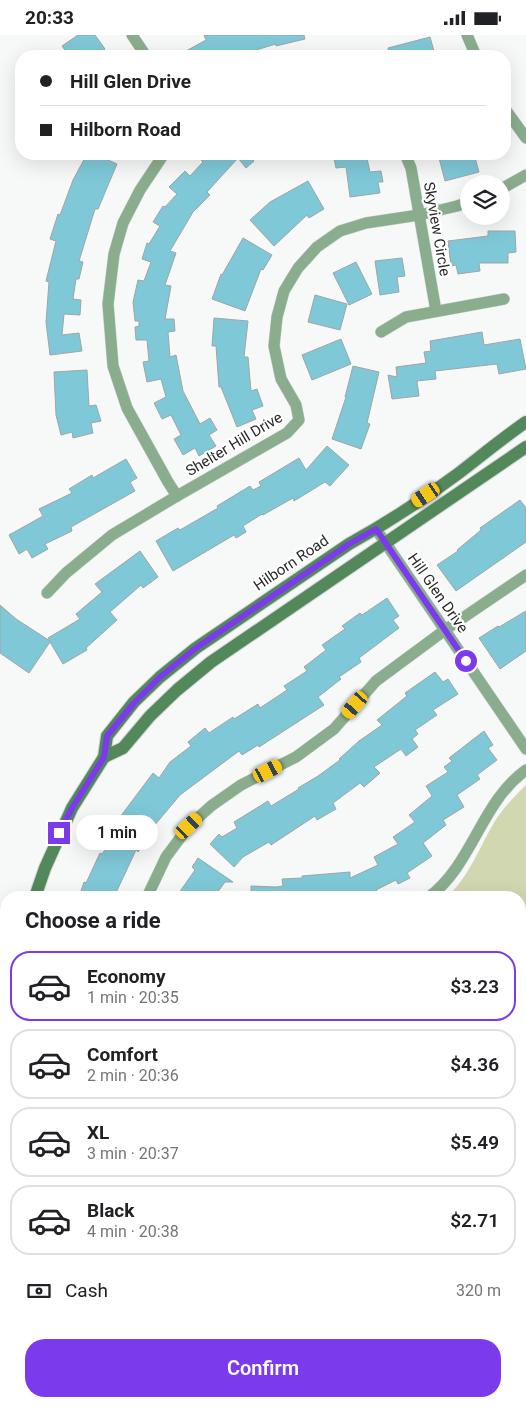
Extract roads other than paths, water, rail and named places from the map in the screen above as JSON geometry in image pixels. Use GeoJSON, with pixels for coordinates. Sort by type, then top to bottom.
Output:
{"type":"FeatureCollection","features":[{"type":"Feature","properties":{"kind":"street"},"geometry":{"type":"LineString","coordinates":[[132,35],[142,50]]}},
{"type":"Feature","properties":{"kind":"street"},"geometry":{"type":"LineString","coordinates":[[467,35],[473,50]]}},
{"type":"Feature","properties":{"kind":"street"},"geometry":{"type":"LineString","coordinates":[[511,117],[526,138]]}},
{"type":"Feature","properties":{"kind":"street"},"geometry":{"type":"LineString","coordinates":[[160,160],[140,190],[123,223],[114,253],[108,304],[113,366],[127,408],[177,495]]}},
{"type":"Feature","properties":{"kind":"street","name":"Skyview Circle"},"geometry":{"type":"LineString","coordinates":[[407,160],[436,311]]}},
{"type":"Feature","properties":{"kind":"street"},"geometry":{"type":"LineString","coordinates":[[510,184],[526,175]]}},
{"type":"Feature","properties":{"kind":"street","name":"Shelter Hill Drive"},"geometry":{"type":"LineString","coordinates":[[46,593],[66,573],[112,535],[177,495],[287,433],[299,420],[296,405],[282,379],[274,346],[277,317],[284,291],[298,268],[317,247],[340,231],[366,223],[419,215],[460,206]]}},
{"type":"Feature","properties":{"kind":"street"},"geometry":{"type":"LineString","coordinates":[[381,332],[406,317],[504,299]]}},
{"type":"Feature","properties":{"kind":"street","name":"Hilborn Road"},"geometry":{"type":"LineString","coordinates":[[37,891],[45,868],[72,808],[104,757],[107,736],[134,703],[160,677],[196,648],[349,544],[376,529],[458,473],[494,443],[526,422]]}},
{"type":"Feature","properties":{"kind":"street","name":"Hilborn Road"},"geometry":{"type":"LineString","coordinates":[[104,757],[123,748],[150,716],[211,662],[526,447]]}},
{"type":"Feature","properties":{"kind":"street","name":"Hill Glen Drive"},"geometry":{"type":"LineString","coordinates":[[376,529],[526,749]]}},
{"type":"Feature","properties":{"kind":"street"},"geometry":{"type":"LineString","coordinates":[[150,891],[166,857],[189,826],[211,806],[241,785],[296,757],[334,729],[376,681],[445,630],[526,575]]}},
{"type":"Feature","properties":{"kind":"street"},"geometry":{"type":"LineString","coordinates":[[435,891],[457,867],[489,811],[505,789],[526,770]]}}]}
